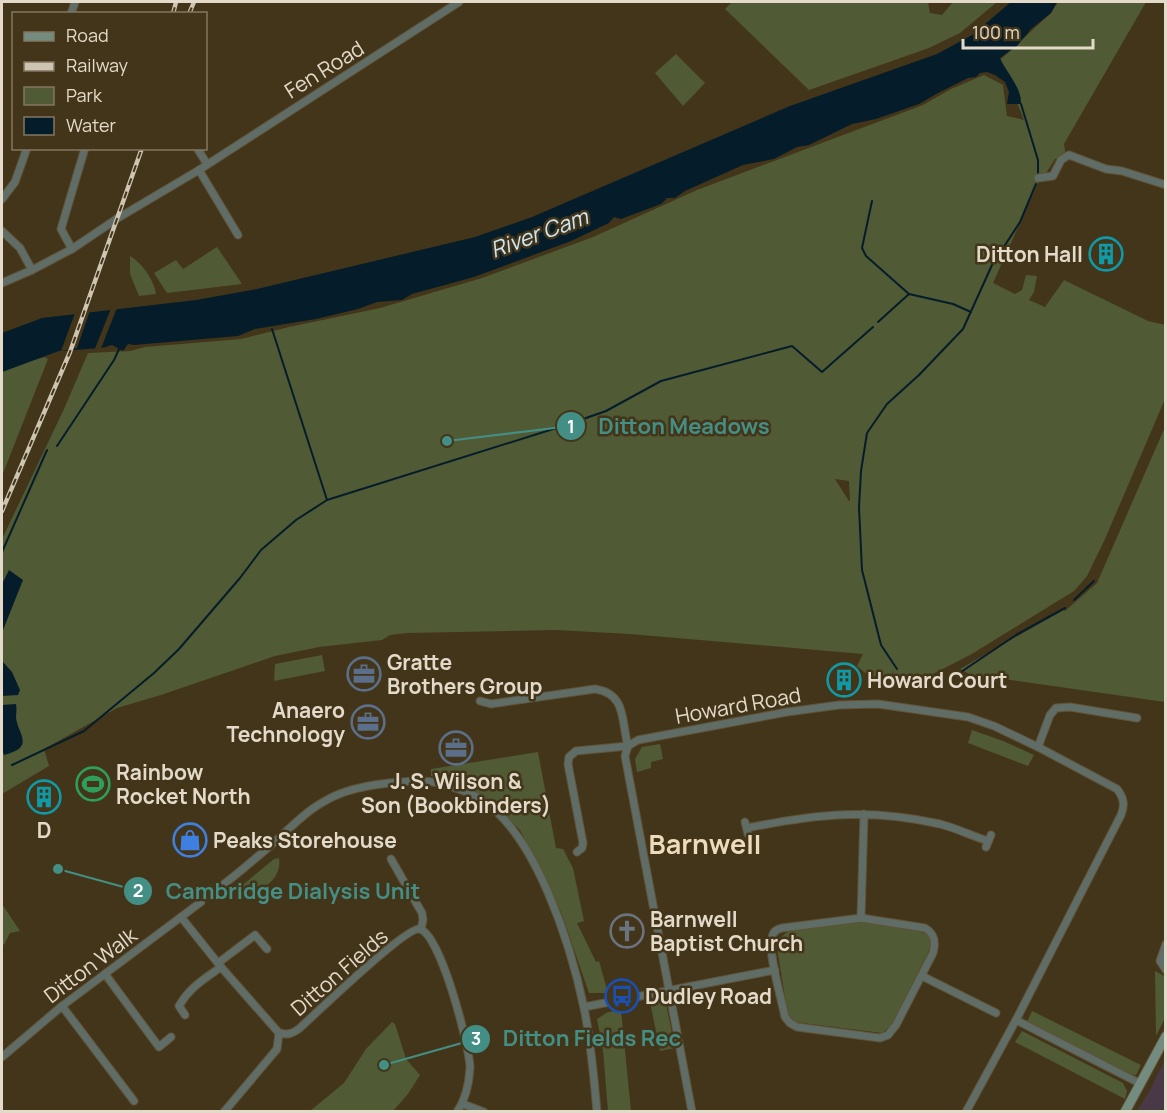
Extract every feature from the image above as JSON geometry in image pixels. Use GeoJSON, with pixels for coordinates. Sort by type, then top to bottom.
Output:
{"type":"FeatureCollection","features":[{"type":"Feature","properties":{"kind":"main road"},"geometry":{"type":"LineString","coordinates":[[1125,1112],[1166,1036]]}},
{"type":"Feature","properties":{"kind":"street","name":"Fen Road"},"geometry":{"type":"LineString","coordinates":[[2,283],[72,249],[459,2]]}},
{"type":"Feature","properties":{"kind":"street"},"geometry":{"type":"LineString","coordinates":[[2,199],[15,182],[26,150]]}},
{"type":"Feature","properties":{"kind":"street"},"geometry":{"type":"LineString","coordinates":[[72,249],[62,229],[84,150]]}},
{"type":"Feature","properties":{"kind":"street"},"geometry":{"type":"LineString","coordinates":[[198,150],[207,164]]}},
{"type":"Feature","properties":{"kind":"street"},"geometry":{"type":"LineString","coordinates":[[1038,178],[1053,176],[1061,160],[1069,155],[1107,169],[1122,171],[1166,185]]}},
{"type":"Feature","properties":{"kind":"street"},"geometry":{"type":"LineString","coordinates":[[199,170],[238,235]]}},
{"type":"Feature","properties":{"kind":"street"},"geometry":{"type":"LineString","coordinates":[[2,231],[20,248],[32,270]]}},
{"type":"Feature","properties":{"kind":"street"},"geometry":{"type":"LineString","coordinates":[[480,701],[491,704],[595,689],[606,691],[614,696],[621,707],[628,746],[626,756],[692,1112]]}},
{"type":"Feature","properties":{"kind":"street","name":"Howard Road"},"geometry":{"type":"LineString","coordinates":[[577,852],[582,848],[583,843],[568,764],[569,757],[576,751],[628,746],[638,741],[787,712],[861,703],[968,717],[994,726],[1038,747],[1117,789],[1122,794],[1123,809],[1016,1020],[966,1112]]}},
{"type":"Feature","properties":{"kind":"street"},"geometry":{"type":"LineString","coordinates":[[1038,747],[1050,715],[1056,708],[1070,707],[1137,718]]}},
{"type":"Feature","properties":{"kind":"street"},"geometry":{"type":"LineString","coordinates":[[209,895],[305,814],[326,800],[364,787],[423,781],[480,798],[492,807],[511,828],[542,880],[565,937],[584,1007],[591,1046],[597,1112]]}},
{"type":"Feature","properties":{"kind":"street"},"geometry":{"type":"LineString","coordinates":[[746,828],[802,817],[864,814],[942,825],[989,841]]}},
{"type":"Feature","properties":{"kind":"street"},"geometry":{"type":"LineString","coordinates":[[861,918],[864,814]]}},
{"type":"Feature","properties":{"kind":"street","name":"Ditton Fields"},"geometry":{"type":"LineString","coordinates":[[391,859],[422,913],[421,929]]}},
{"type":"Feature","properties":{"kind":"street","name":"Ditton Walk"},"geometry":{"type":"LineString","coordinates":[[3,1052],[201,902]]}},
{"type":"Feature","properties":{"kind":"street","name":"Ditton Fields"},"geometry":{"type":"LineString","coordinates":[[181,917],[219,965],[279,1033],[293,1034],[356,976],[406,936],[421,929],[430,936],[443,966],[468,1051],[470,1068],[468,1087],[463,1104],[457,1112]]}},
{"type":"Feature","properties":{"kind":"street"},"geometry":{"type":"LineString","coordinates":[[861,918],[925,928],[931,932],[935,945],[922,976],[896,1025],[888,1035],[880,1038],[797,1027],[790,1023],[785,1017],[775,970],[771,942],[777,929],[824,921],[861,918]]}},
{"type":"Feature","properties":{"kind":"street"},"geometry":{"type":"LineString","coordinates":[[185,1015],[179,1006],[193,986],[255,935],[267,949]]}},
{"type":"Feature","properties":{"kind":"street"},"geometry":{"type":"LineString","coordinates":[[1166,944],[1161,961],[1166,970]]}},
{"type":"Feature","properties":{"kind":"street"},"geometry":{"type":"LineString","coordinates":[[584,1007],[775,970]]}},
{"type":"Feature","properties":{"kind":"street"},"geometry":{"type":"LineString","coordinates":[[105,974],[159,1047],[171,1037]]}},
{"type":"Feature","properties":{"kind":"street"},"geometry":{"type":"LineString","coordinates":[[922,976],[996,1012]]}},
{"type":"Feature","properties":{"kind":"street"},"geometry":{"type":"LineString","coordinates":[[62,1006],[134,1101]]}},
{"type":"Feature","properties":{"kind":"street"},"geometry":{"type":"LineString","coordinates":[[1016,1020],[1141,1084]]}},
{"type":"Feature","properties":{"kind":"street","name":"Ditton Fields"},"geometry":{"type":"LineString","coordinates":[[224,1112],[277,1049],[279,1033]]}},
{"type":"Feature","properties":{"kind":"street"},"geometry":{"type":"LineString","coordinates":[[463,1104],[484,1112]]}},
{"type":"Feature","properties":{"kind":"shaded area"},"geometry":{"type":"Polygon","coordinates":[[[1165,1060],[1165,1111],[1137,1111],[1150,1090],[1165,1060]]]}},
{"type":"Feature","properties":{"kind":"green space"},"geometry":{"type":"Polygon","coordinates":[[[732,2],[928,2],[930,13],[942,15],[953,2],[997,2],[960,33],[929,48],[809,90],[725,9],[732,2]]]}},
{"type":"Feature","properties":{"kind":"green space"},"geometry":{"type":"Polygon","coordinates":[[[1058,2],[1146,2],[1064,144],[1066,156],[1055,159],[1043,178],[1041,176],[993,283],[1015,294],[1022,290],[1026,275],[1037,276],[1034,292],[1029,300],[1045,307],[1064,280],[1148,321],[1165,325],[1165,399],[1105,539],[1087,576],[1074,591],[970,655],[927,677],[894,683],[892,678],[894,670],[884,689],[857,666],[863,654],[630,634],[556,630],[407,633],[390,635],[382,640],[319,647],[275,656],[117,708],[44,749],[49,766],[2,794],[2,539],[88,353],[130,351],[145,347],[241,339],[380,308],[482,278],[593,237],[697,190],[923,105],[951,89],[984,75],[1003,85],[1007,116],[1024,120],[1000,60],[1051,13],[1058,2]],[[835,479],[850,501],[849,481],[835,479]]]}},
{"type":"Feature","properties":{"kind":"green space"},"geometry":{"type":"Polygon","coordinates":[[[676,54],[705,83],[683,106],[655,73],[676,54]]]}},
{"type":"Feature","properties":{"kind":"green space"},"geometry":{"type":"Polygon","coordinates":[[[217,247],[242,284],[167,293],[154,273],[176,260],[183,269],[217,247]]]}},
{"type":"Feature","properties":{"kind":"green space"},"geometry":{"type":"Polygon","coordinates":[[[130,256],[147,272],[156,294],[139,296],[130,274],[130,256]]]}},
{"type":"Feature","properties":{"kind":"green space"},"geometry":{"type":"Polygon","coordinates":[[[45,357],[48,359],[2,476],[2,372],[45,357]]]}},
{"type":"Feature","properties":{"kind":"green space"},"geometry":{"type":"Polygon","coordinates":[[[1165,427],[1165,702],[969,674],[960,669],[1063,610],[1065,611],[1097,583],[1165,427]]]}},
{"type":"Feature","properties":{"kind":"green space"},"geometry":{"type":"Polygon","coordinates":[[[322,655],[325,671],[274,681],[275,664],[322,655]]]}},
{"type":"Feature","properties":{"kind":"green space"},"geometry":{"type":"Polygon","coordinates":[[[972,730],[1034,755],[1028,766],[968,743],[972,730]]]}},
{"type":"Feature","properties":{"kind":"green space"},"geometry":{"type":"Polygon","coordinates":[[[660,744],[663,759],[651,762],[651,768],[637,772],[635,759],[642,747],[660,744]]]}},
{"type":"Feature","properties":{"kind":"green space"},"geometry":{"type":"Polygon","coordinates":[[[538,752],[556,848],[563,849],[573,868],[584,921],[577,923],[596,962],[599,961],[608,993],[589,993],[561,912],[520,830],[484,796],[457,782],[431,776],[431,769],[538,752]]]}},
{"type":"Feature","properties":{"kind":"green space"},"geometry":{"type":"Polygon","coordinates":[[[279,858],[277,873],[267,885],[253,892],[238,892],[239,888],[274,859],[279,858]]]}},
{"type":"Feature","properties":{"kind":"green space"},"geometry":{"type":"Polygon","coordinates":[[[2,904],[20,931],[10,933],[4,945],[2,942],[2,904]]]}},
{"type":"Feature","properties":{"kind":"green space"},"geometry":{"type":"Polygon","coordinates":[[[859,922],[915,929],[929,935],[931,943],[928,953],[891,1026],[882,1033],[794,1022],[789,1018],[787,1010],[778,954],[779,939],[796,928],[827,923],[859,922]]]}},
{"type":"Feature","properties":{"kind":"green space"},"geometry":{"type":"Polygon","coordinates":[[[1155,971],[1166,977],[1165,1018],[1156,1036],[1155,971]]]}},
{"type":"Feature","properties":{"kind":"green space"},"geometry":{"type":"Polygon","coordinates":[[[665,999],[675,1048],[660,1051],[650,1002],[665,999]]]}},
{"type":"Feature","properties":{"kind":"green space"},"geometry":{"type":"Polygon","coordinates":[[[621,1010],[631,1111],[608,1111],[603,1050],[597,1019],[608,1012],[621,1010]]]}},
{"type":"Feature","properties":{"kind":"green space"},"geometry":{"type":"Polygon","coordinates":[[[1032,1011],[1141,1065],[1136,1075],[1127,1074],[1027,1022],[1032,1011]]]}},
{"type":"Feature","properties":{"kind":"green space"},"geometry":{"type":"Polygon","coordinates":[[[392,1022],[395,1024],[406,1059],[420,1075],[408,1094],[393,1111],[310,1111],[344,1083],[366,1049],[392,1022]]]}},
{"type":"Feature","properties":{"kind":"green space"},"geometry":{"type":"Polygon","coordinates":[[[1022,1031],[1123,1083],[1127,1091],[1125,1099],[1015,1042],[1022,1031]]]}},
{"type":"Feature","properties":{"kind":"water","name":"River Cam"},"geometry":{"type":"Polygon","coordinates":[[[1011,2],[1057,2],[1051,13],[1031,29],[1017,46],[1000,58],[1019,92],[1021,104],[1007,104],[1009,92],[1005,82],[987,72],[980,73],[919,104],[876,119],[852,124],[774,159],[743,165],[685,191],[675,198],[667,198],[661,204],[621,219],[614,217],[609,223],[571,241],[474,277],[412,294],[402,300],[377,302],[316,319],[255,329],[238,336],[128,344],[123,351],[112,345],[102,348],[59,351],[2,372],[2,333],[42,318],[196,300],[257,289],[475,237],[532,217],[790,106],[937,54],[972,35],[1011,2]]]}},
{"type":"Feature","properties":{"kind":"water"},"geometry":{"type":"Polygon","coordinates":[[[9,570],[23,580],[3,630],[2,643],[2,584],[9,570]]]}},
{"type":"Feature","properties":{"kind":"water"},"geometry":{"type":"Polygon","coordinates":[[[2,653],[3,662],[12,672],[20,690],[18,695],[2,696],[2,653]]]}},
{"type":"Feature","properties":{"kind":"water"},"geometry":{"type":"Polygon","coordinates":[[[16,704],[16,718],[23,740],[22,745],[14,752],[4,755],[2,705],[16,704]]]}},
{"type":"Feature","properties":{"kind":"pier"},"geometry":{"type":"Polygon","coordinates":[[[118,305],[100,351],[94,351],[112,306],[118,305]]]}},
{"type":"Feature","properties":{"kind":"pier"},"geometry":{"type":"Polygon","coordinates":[[[90,311],[77,348],[61,351],[75,313],[90,311]]]}},
{"type":"Feature","properties":{"kind":"waterway"},"geometry":{"type":"LineString","coordinates":[[1021,104],[1038,160],[1038,176]]}},
{"type":"Feature","properties":{"kind":"waterway"},"geometry":{"type":"LineString","coordinates":[[897,669],[881,645],[862,570],[859,507],[861,471],[867,433],[887,404],[919,375],[963,329],[992,265],[1020,222],[1036,184]]}},
{"type":"Feature","properties":{"kind":"waterway"},"geometry":{"type":"LineString","coordinates":[[872,201],[862,248],[866,256],[909,294]]}},
{"type":"Feature","properties":{"kind":"waterway"},"geometry":{"type":"LineString","coordinates":[[878,322],[909,294],[953,304],[971,312]]}},
{"type":"Feature","properties":{"kind":"waterway"},"geometry":{"type":"LineString","coordinates":[[12,765],[84,731],[154,673],[179,649],[261,550],[296,520],[327,500],[606,411],[661,381],[792,346],[822,372],[873,327]]}},
{"type":"Feature","properties":{"kind":"waterway"},"geometry":{"type":"LineString","coordinates":[[272,329],[327,500]]}},
{"type":"Feature","properties":{"kind":"waterway"},"geometry":{"type":"LineString","coordinates":[[57,446],[114,360],[120,347]]}},
{"type":"Feature","properties":{"kind":"waterway"},"geometry":{"type":"LineString","coordinates":[[2,552],[47,450]]}},
{"type":"Feature","properties":{"kind":"waterway"},"geometry":{"type":"LineString","coordinates":[[1074,600],[1094,581]]}},
{"type":"Feature","properties":{"kind":"waterway"},"geometry":{"type":"LineString","coordinates":[[952,678],[1016,635],[1065,608]]}},
{"type":"Feature","properties":{"kind":"railway"},"geometry":{"type":"LineString","coordinates":[[174,12],[176,2]]}},
{"type":"Feature","properties":{"kind":"railway"},"geometry":{"type":"LineString","coordinates":[[190,12],[194,2]]}},
{"type":"Feature","properties":{"kind":"railway"},"geometry":{"type":"LineString","coordinates":[[2,511],[70,352],[141,150]]}},
{"type":"Feature","properties":{"kind":"place","name":"Ditton Hall"},"geometry":{"type":"Point","coordinates":[1106,254]}},
{"type":"Feature","properties":{"kind":"place","name":"Ditton Meadows"},"geometry":{"type":"Point","coordinates":[447,441]}},
{"type":"Feature","properties":{"kind":"place","name":"Gratte Brothers Group"},"geometry":{"type":"Point","coordinates":[364,674]}},
{"type":"Feature","properties":{"kind":"place","name":"Howard Court"},"geometry":{"type":"Point","coordinates":[844,680]}},
{"type":"Feature","properties":{"kind":"place","name":"Anaero Technology"},"geometry":{"type":"Point","coordinates":[368,722]}},
{"type":"Feature","properties":{"kind":"place","name":"J. S. Wilson & Son (Bookbinders)"},"geometry":{"type":"Point","coordinates":[456,748]}},
{"type":"Feature","properties":{"kind":"place","name":"Rainbow Rocket North"},"geometry":{"type":"Point","coordinates":[93,784]}},
{"type":"Feature","properties":{"kind":"place","name":"D"},"geometry":{"type":"Point","coordinates":[44,797]}},
{"type":"Feature","properties":{"kind":"place","name":"Peaks Storehouse"},"geometry":{"type":"Point","coordinates":[190,840]}},
{"type":"Feature","properties":{"kind":"place","name":"Cambridge Dialysis Unit"},"geometry":{"type":"Point","coordinates":[58,869]}},
{"type":"Feature","properties":{"kind":"place","name":"Barnwell Baptist Church"},"geometry":{"type":"Point","coordinates":[627,931]}},
{"type":"Feature","properties":{"kind":"place","name":"Dudley Road"},"geometry":{"type":"Point","coordinates":[622,996]}},
{"type":"Feature","properties":{"kind":"place","name":"Ditton Fields Rec"},"geometry":{"type":"Point","coordinates":[384,1065]}},
{"type":"Feature","properties":{"kind":"district","name":"Barnwell"},"geometry":{"type":"Point","coordinates":[705,843]}}]}
